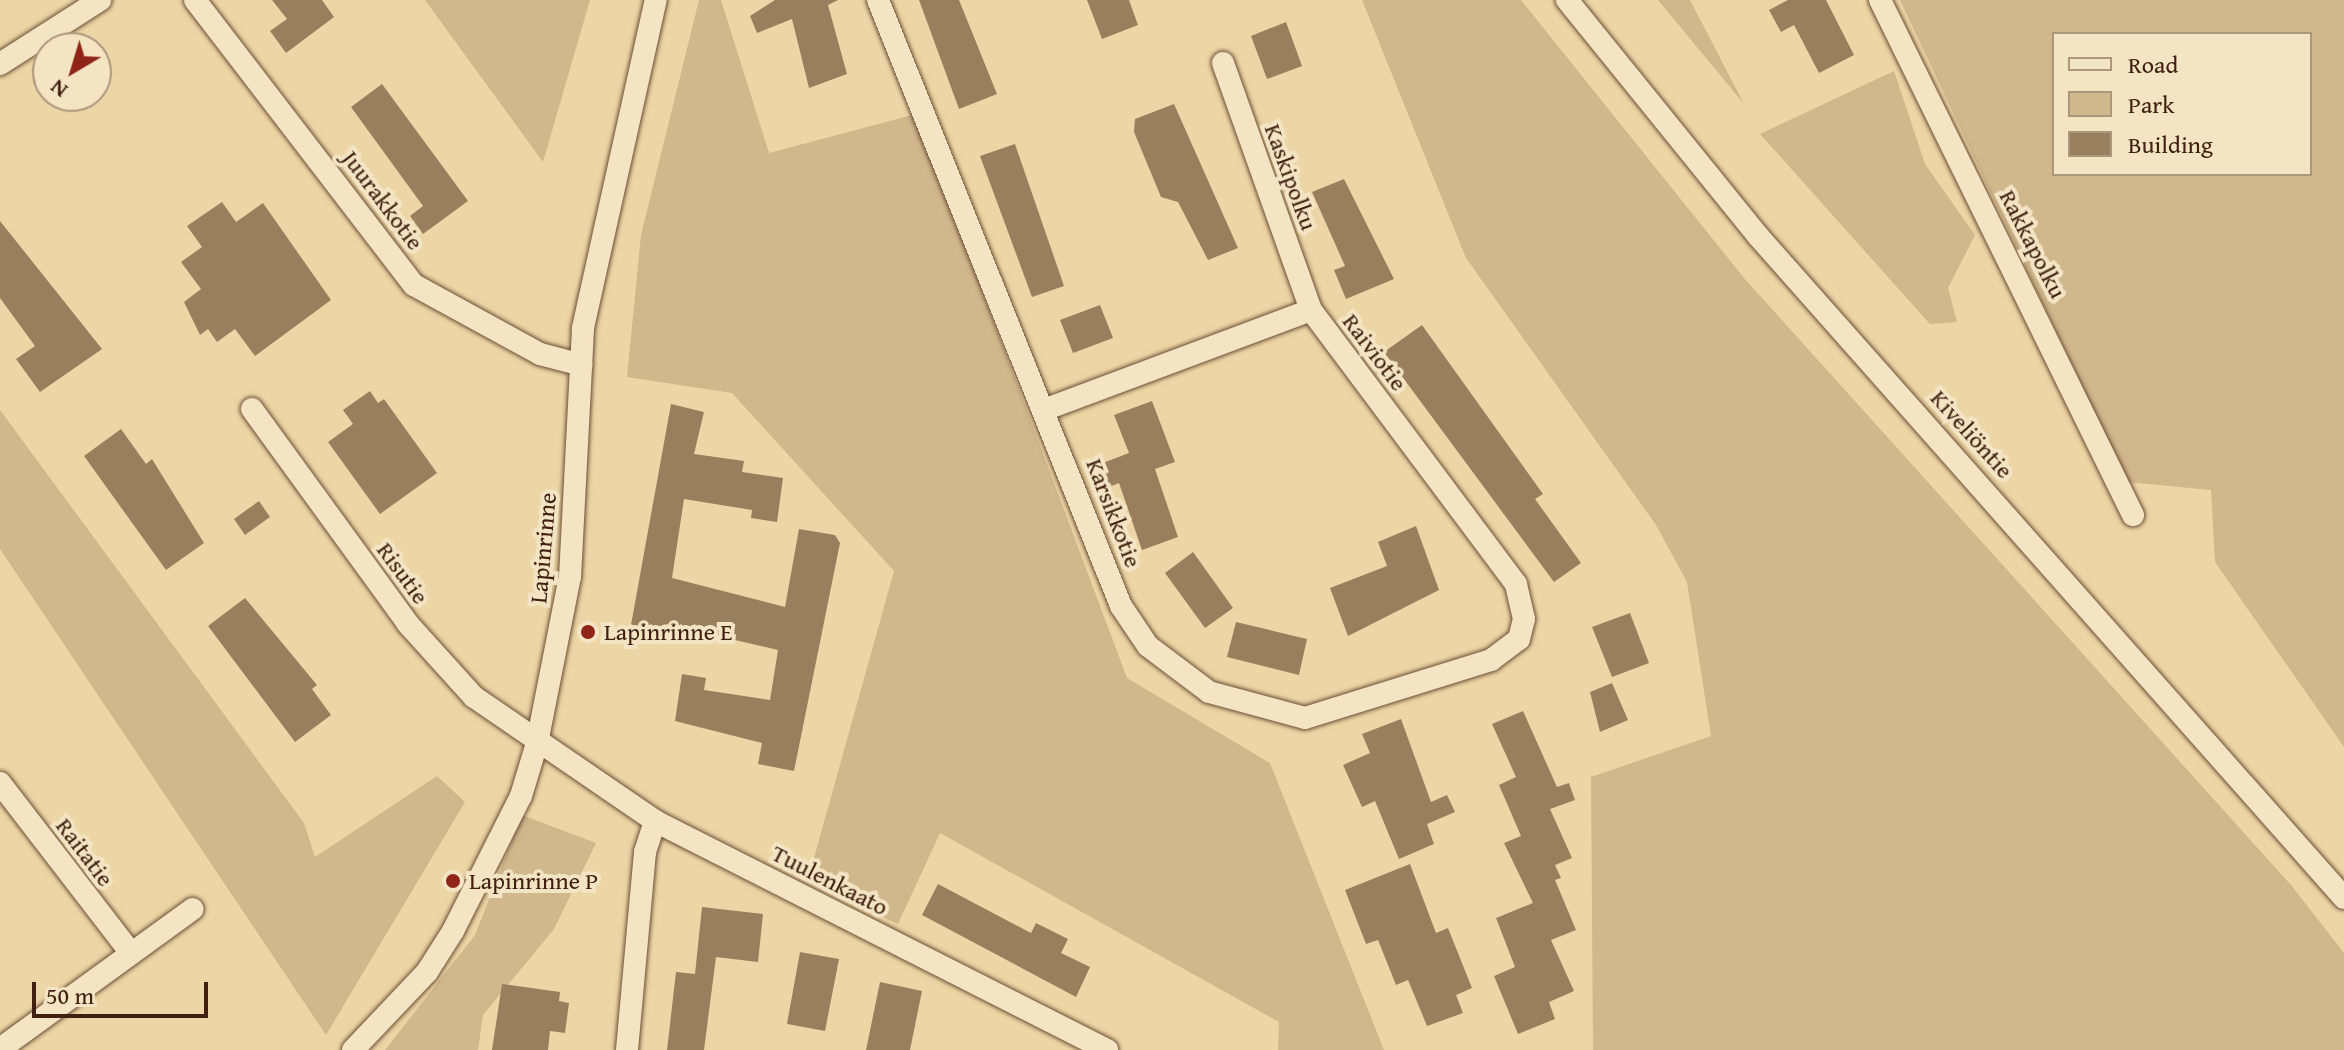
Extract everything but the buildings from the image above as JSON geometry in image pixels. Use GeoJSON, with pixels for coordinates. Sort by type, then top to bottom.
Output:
{"type":"FeatureCollection","features":[{"type":"Feature","properties":{"kind":"street"},"geometry":{"type":"LineString","coordinates":[[0,64],[100,0]]}},
{"type":"Feature","properties":{"kind":"street","name":"Juurakkotie"},"geometry":{"type":"LineString","coordinates":[[195,0],[414,285],[540,354],[582,365]]}},
{"type":"Feature","properties":{"kind":"street","name":"Lapinrinne"},"geometry":{"type":"LineString","coordinates":[[353,1050],[427,972],[453,931],[521,796],[537,743],[570,577],[583,328],[656,0]]}},
{"type":"Feature","properties":{"kind":"street","name":"Karsikkotie"},"geometry":{"type":"LineString","coordinates":[[878,0],[1046,409],[1121,606],[1148,646],[1209,692],[1305,718],[1491,660],[1519,639],[1524,619]]}},
{"type":"Feature","properties":{"kind":"street","name":"Kiveliöntie"},"geometry":{"type":"LineString","coordinates":[[1567,0],[1758,236],[2344,898]]}},
{"type":"Feature","properties":{"kind":"street","name":"Rakkapolku"},"geometry":{"type":"LineString","coordinates":[[1880,0],[2133,515]]}},
{"type":"Feature","properties":{"kind":"street","name":"Kaskipolku"},"geometry":{"type":"LineString","coordinates":[[1223,63],[1311,310]]}},
{"type":"Feature","properties":{"kind":"street","name":"Raiviotie"},"geometry":{"type":"LineString","coordinates":[[1046,409],[1311,310],[1516,584],[1524,619]]}},
{"type":"Feature","properties":{"kind":"street","name":"Risutie"},"geometry":{"type":"LineString","coordinates":[[252,409],[453,678],[537,743]]}},
{"type":"Feature","properties":{"kind":"street","name":"Tuulenkaato"},"geometry":{"type":"LineString","coordinates":[[537,743],[655,821],[1107,1050]]}},
{"type":"Feature","properties":{"kind":"street","name":"Raitatie"},"geometry":{"type":"LineString","coordinates":[[0,783],[130,952]]}},
{"type":"Feature","properties":{"kind":"street"},"geometry":{"type":"LineString","coordinates":[[627,1050],[640,891],[655,821]]}},
{"type":"Feature","properties":{"kind":"street"},"geometry":{"type":"LineString","coordinates":[[0,1049],[193,909]]}},
{"type":"Feature","properties":{"kind":"green space"},"geometry":{"type":"Polygon","coordinates":[[[425,0],[590,0],[543,162],[425,0]]]}},
{"type":"Feature","properties":{"kind":"green space"},"geometry":{"type":"Polygon","coordinates":[[[699,0],[721,0],[769,153],[916,114],[1127,678],[1270,763],[1384,1050],[1278,1050],[1279,1022],[940,833],[898,924],[807,883],[894,571],[732,393],[627,377],[641,235],[699,0]]]}},
{"type":"Feature","properties":{"kind":"green space"},"geometry":{"type":"Polygon","coordinates":[[[1362,0],[1521,0],[1744,278],[2291,885],[2344,953],[2344,1050],[1593,1050],[1591,777],[1711,736],[1687,582],[1656,525],[1466,258],[1362,0]]]}},
{"type":"Feature","properties":{"kind":"green space"},"geometry":{"type":"Polygon","coordinates":[[[1658,0],[1690,0],[1744,104],[1658,0]]]}},
{"type":"Feature","properties":{"kind":"green space"},"geometry":{"type":"Polygon","coordinates":[[[1900,0],[2344,0],[2344,747],[2215,562],[2211,490],[2127,482],[1900,0]]]}},
{"type":"Feature","properties":{"kind":"green space"},"geometry":{"type":"Polygon","coordinates":[[[1894,71],[1925,164],[1975,235],[1948,288],[1957,322],[1930,324],[1760,134],[1894,71]]]}},
{"type":"Feature","properties":{"kind":"green space"},"geometry":{"type":"Polygon","coordinates":[[[0,410],[304,823],[315,857],[437,776],[465,802],[326,1035],[0,549],[0,410]]]}},
{"type":"Feature","properties":{"kind":"green space"},"geometry":{"type":"Polygon","coordinates":[[[522,815],[596,843],[554,929],[483,1015],[478,1050],[385,1050],[475,935],[522,815]]]}},
{"type":"Feature","properties":{"kind":"place","name":"Lapinrinne E"},"geometry":{"type":"Point","coordinates":[588,632]}},
{"type":"Feature","properties":{"kind":"place","name":"Lapinrinne P"},"geometry":{"type":"Point","coordinates":[453,881]}}]}
